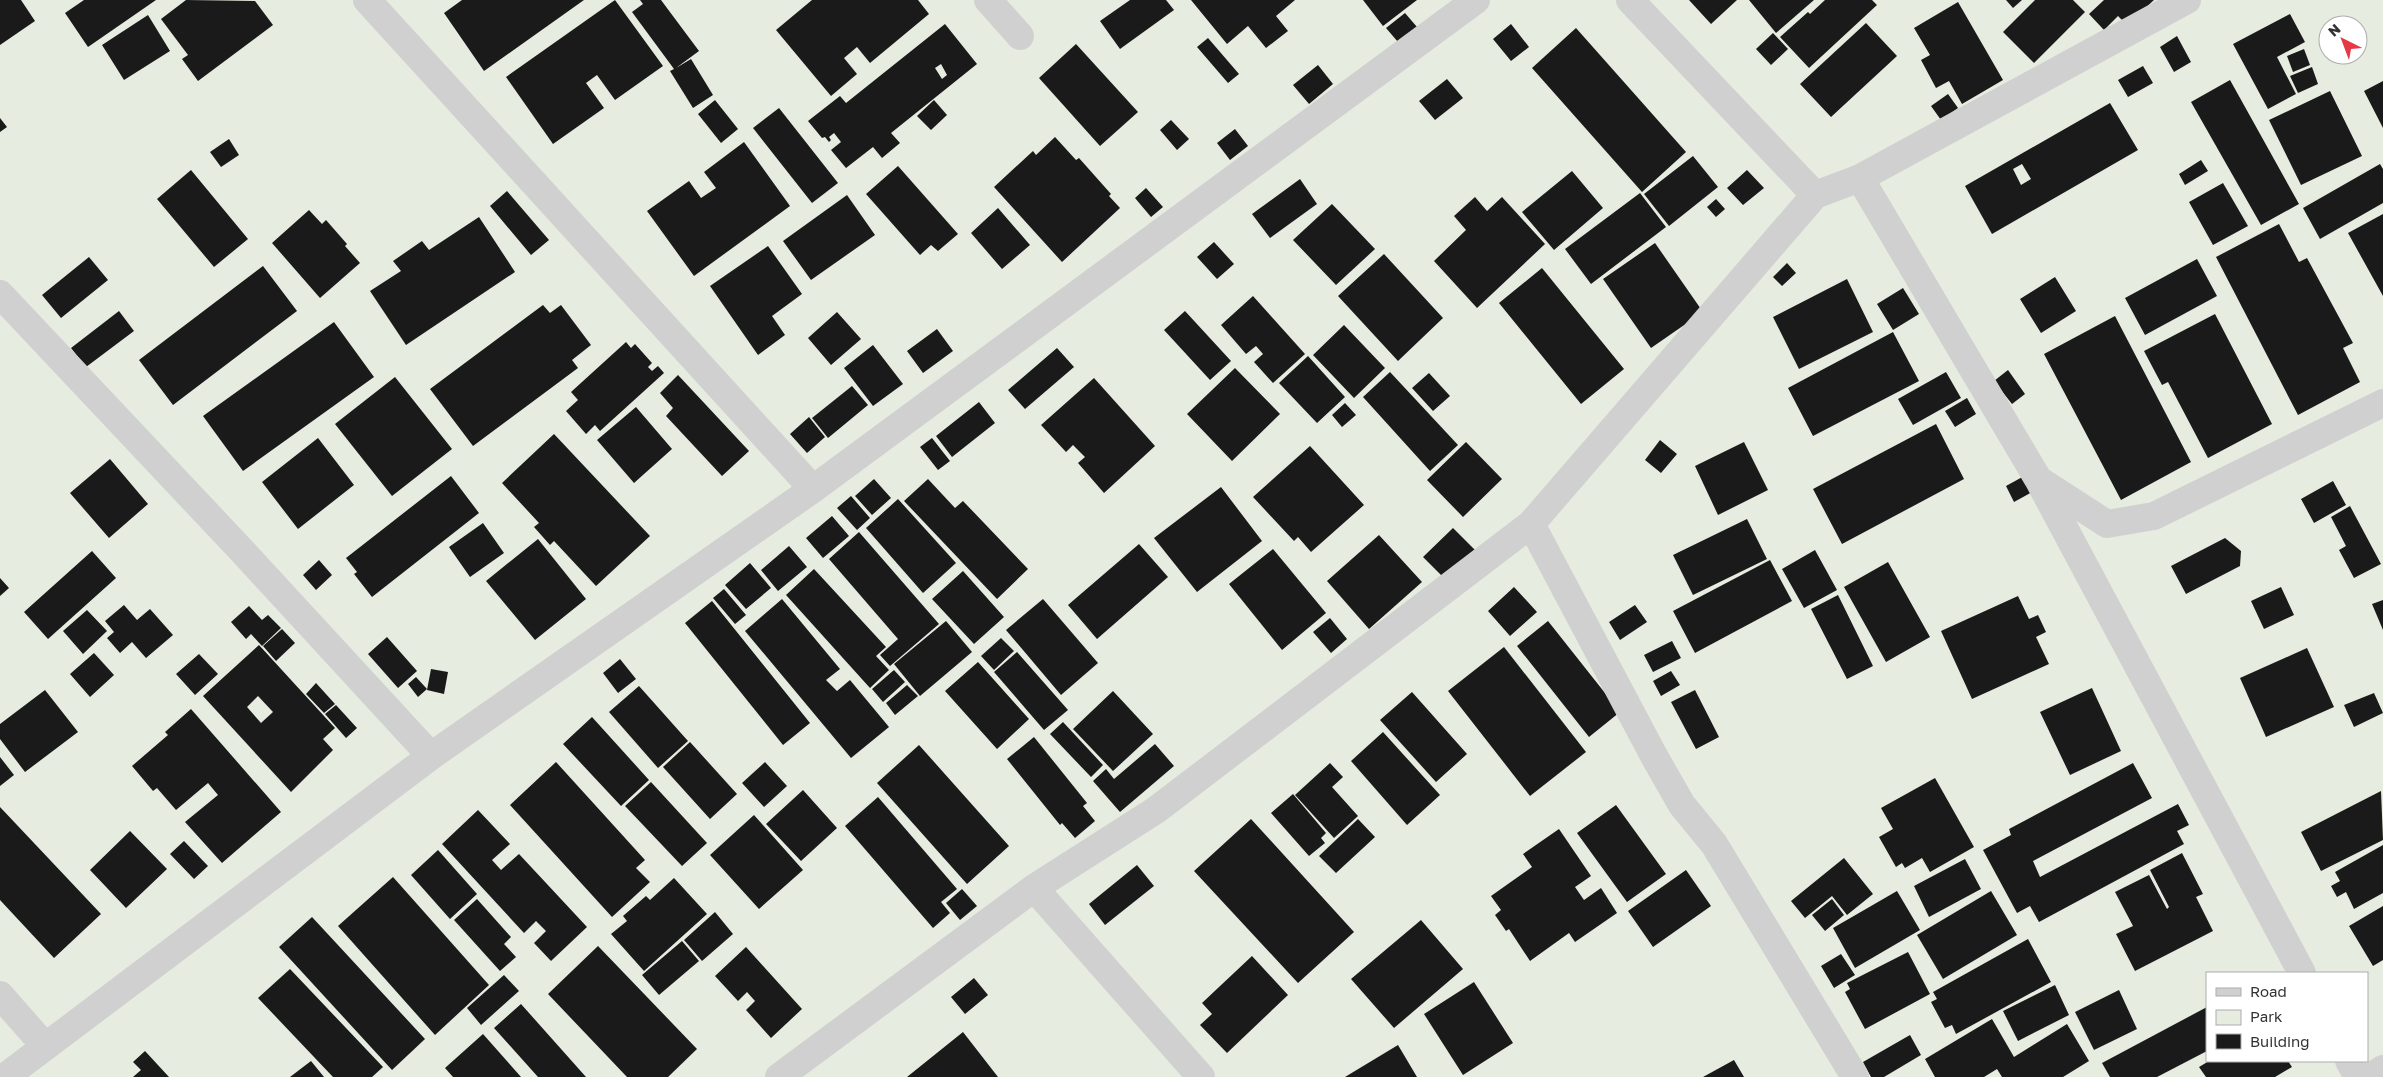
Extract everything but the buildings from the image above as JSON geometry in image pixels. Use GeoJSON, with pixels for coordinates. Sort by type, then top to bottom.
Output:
{"type":"FeatureCollection","features":[{"type":"Feature","properties":{"kind":"street"},"geometry":{"type":"LineString","coordinates":[[367,0],[813,489]]}},
{"type":"Feature","properties":{"kind":"street"},"geometry":{"type":"LineString","coordinates":[[988,0],[1020,36]]}},
{"type":"Feature","properties":{"kind":"street"},"geometry":{"type":"LineString","coordinates":[[5,1077],[44,1045],[431,756],[813,489],[1476,0]]}},
{"type":"Feature","properties":{"kind":"street"},"geometry":{"type":"LineString","coordinates":[[1630,0],[1814,196]]}},
{"type":"Feature","properties":{"kind":"street"},"geometry":{"type":"LineString","coordinates":[[779,1077],[1034,888],[1156,810],[1532,524],[1814,196],[1860,178],[2187,0]]}},
{"type":"Feature","properties":{"kind":"street"},"geometry":{"type":"LineString","coordinates":[[1860,178],[2038,480],[2301,972]]}},
{"type":"Feature","properties":{"kind":"street"},"geometry":{"type":"LineString","coordinates":[[0,294],[244,553],[431,756]]}},
{"type":"Feature","properties":{"kind":"street"},"geometry":{"type":"LineString","coordinates":[[2038,480],[2107,524],[2154,516],[2383,403]]}},
{"type":"Feature","properties":{"kind":"street"},"geometry":{"type":"LineString","coordinates":[[1532,524],[1654,756],[1682,804],[1714,844],[1855,1077]]}},
{"type":"Feature","properties":{"kind":"street"},"geometry":{"type":"LineString","coordinates":[[1034,888],[1202,1077]]}},
{"type":"Feature","properties":{"kind":"street"},"geometry":{"type":"LineString","coordinates":[[0,995],[44,1045]]}},
{"type":"Feature","properties":{"kind":"street"},"geometry":{"type":"LineString","coordinates":[[2350,1062],[2358,1077]]}},
{"type":"Feature","properties":{"kind":"street"},"geometry":{"type":"LineString","coordinates":[[2371,1077],[2383,1069]]}},
{"type":"Feature","properties":{"kind":"green space"},"geometry":{"type":"Polygon","coordinates":[[[0,0],[2383,0],[2383,1077],[0,1077],[0,0]]]}}]}
